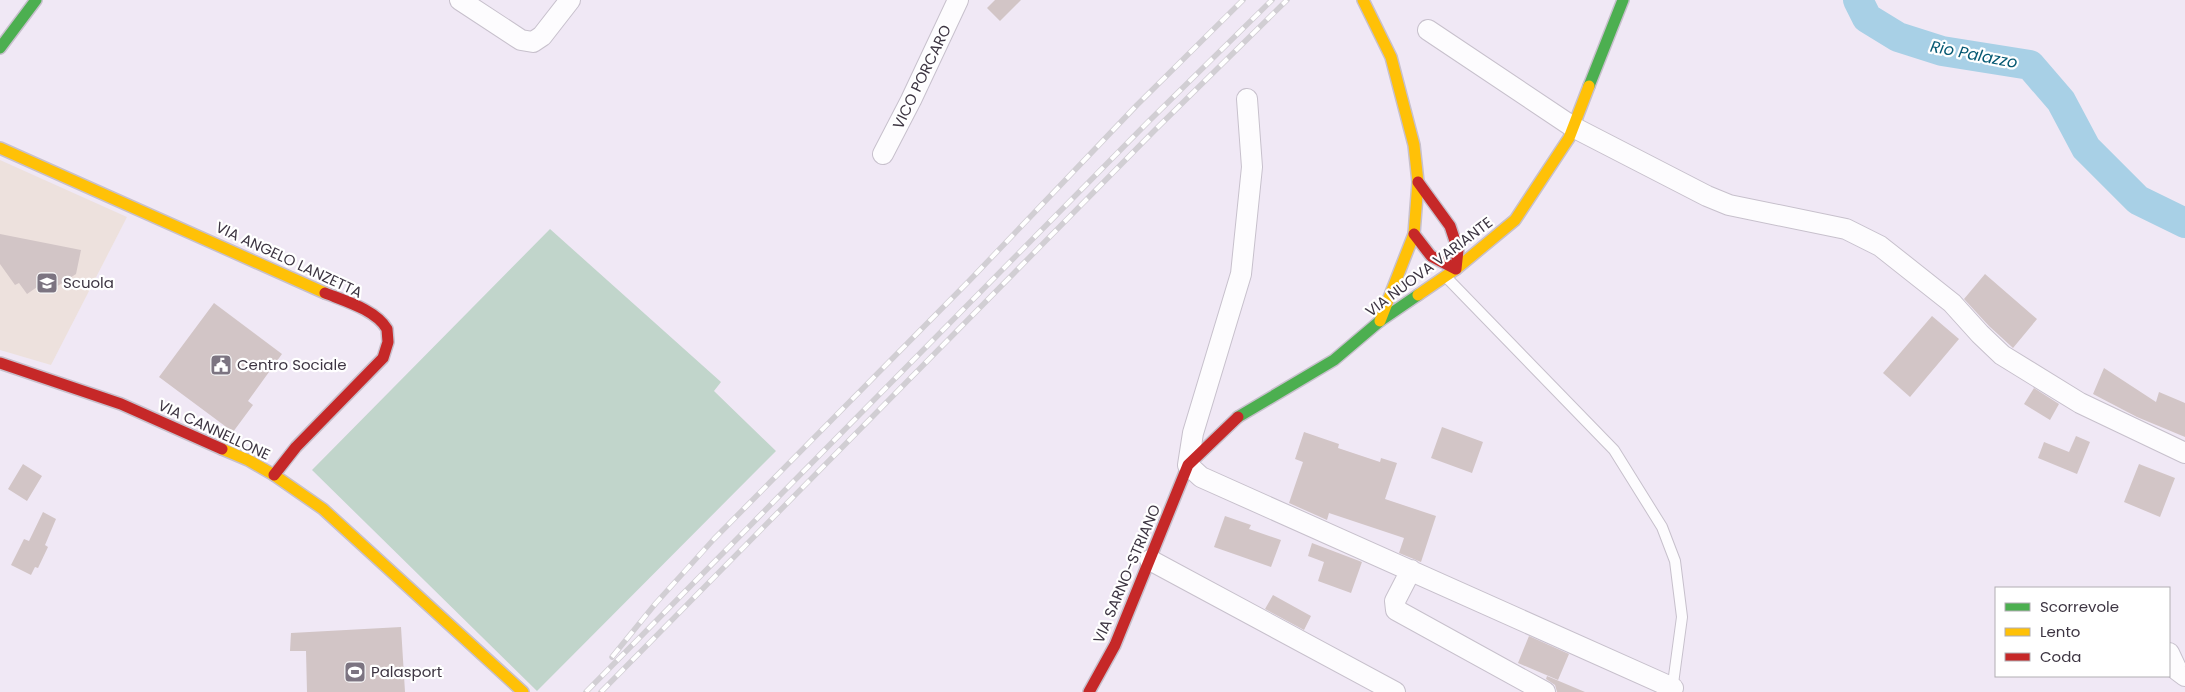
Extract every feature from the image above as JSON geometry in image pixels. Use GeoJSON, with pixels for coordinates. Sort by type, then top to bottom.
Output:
{"type":"FeatureCollection","features":[{"type":"Feature","properties":{"kind":"main road"},"geometry":{"type":"LineString","coordinates":[[0,48],[36,0]]}},
{"type":"Feature","properties":{"kind":"main road"},"geometry":{"type":"LineString","coordinates":[[1363,0],[1391,57],[1414,145],[1418,182],[1414,234],[1394,290],[1380,321]]}},
{"type":"Feature","properties":{"kind":"main road","name":"VIA NUOVA VARIANTE"},"geometry":{"type":"LineString","coordinates":[[1188,465],[1232,420],[1334,360],[1380,321],[1446,276],[1515,220],[1569,138],[1623,0]]}},
{"type":"Feature","properties":{"kind":"main road","name":"VIA ANGELO LANZETTA"},"geometry":{"type":"LineString","coordinates":[[0,148],[146,214],[251,257],[367,312],[385,325],[389,338],[383,358],[296,448],[274,476]]}},
{"type":"Feature","properties":{"kind":"main road"},"geometry":{"type":"LineString","coordinates":[[1414,234],[1428,255],[1443,264],[1456,268],[1458,250],[1454,227],[1418,182]]}},
{"type":"Feature","properties":{"kind":"main road"},"geometry":{"type":"LineString","coordinates":[[1486,228],[1515,220]]}},
{"type":"Feature","properties":{"kind":"main road","name":"VIA CANNELLONE"},"geometry":{"type":"LineString","coordinates":[[0,363],[121,404],[248,460],[274,476],[323,509],[523,692]]}},
{"type":"Feature","properties":{"kind":"main road","name":"VIA SARNO-STRIANO"},"geometry":{"type":"LineString","coordinates":[[1089,692],[1115,645],[1188,465]]}},
{"type":"Feature","properties":{"kind":"street"},"geometry":{"type":"LineString","coordinates":[[460,0],[521,40],[534,42],[542,36],[570,0]]}},
{"type":"Feature","properties":{"kind":"street","name":"VICO PORCARO"},"geometry":{"type":"LineString","coordinates":[[883,154],[903,117],[958,0]]}},
{"type":"Feature","properties":{"kind":"street"},"geometry":{"type":"LineString","coordinates":[[1428,30],[1573,127],[1707,196],[1729,205],[1846,229],[1880,246],[1952,303],[2002,355],[2080,403],[2185,453]]}},
{"type":"Feature","properties":{"kind":"street"},"geometry":{"type":"LineString","coordinates":[[1246,99],[1252,167],[1241,274],[1193,434],[1188,465],[1201,477],[1411,570],[1673,690]]}},
{"type":"Feature","properties":{"kind":"street"},"geometry":{"type":"LineString","coordinates":[[1150,560],[1395,692]]}},
{"type":"Feature","properties":{"kind":"street"},"geometry":{"type":"LineString","coordinates":[[1411,570],[1396,601],[1396,610],[1545,692]]}},
{"type":"Feature","properties":{"kind":"street"},"geometry":{"type":"LineString","coordinates":[[2170,652],[2185,645]]}},
{"type":"Feature","properties":{"kind":"street"},"geometry":{"type":"LineString","coordinates":[[2170,655],[2177,670],[2185,676]]}},
{"type":"Feature","properties":{"kind":"lane"},"geometry":{"type":"LineString","coordinates":[[1446,276],[1614,450],[1662,527],[1675,561],[1682,617],[1673,690]]}},
{"type":"Feature","properties":{"kind":"shaded area","name":"Scuola"},"geometry":{"type":"Polygon","coordinates":[[[0,160],[127,217],[51,365],[0,350],[0,160]]]}},
{"type":"Feature","properties":{"kind":"green space"},"geometry":{"type":"Polygon","coordinates":[[[550,229],[721,382],[714,391],[776,451],[537,691],[312,470],[550,229]]]}},
{"type":"Feature","properties":{"kind":"building"},"geometry":{"type":"Polygon","coordinates":[[[995,0],[1021,0],[1000,21],[987,8],[995,0]]]}},
{"type":"Feature","properties":{"kind":"building"},"geometry":{"type":"Polygon","coordinates":[[[0,234],[81,250],[76,274],[56,287],[40,285],[27,294],[19,283],[15,285],[0,264],[0,234]]]}},
{"type":"Feature","properties":{"kind":"building"},"geometry":{"type":"Polygon","coordinates":[[[1985,274],[2037,319],[2013,348],[1964,299],[1985,274]]]}},
{"type":"Feature","properties":{"kind":"building","name":"Centro Sociale"},"geometry":{"type":"Polygon","coordinates":[[[214,303],[282,354],[248,401],[253,405],[233,432],[159,377],[214,303]]]}},
{"type":"Feature","properties":{"kind":"building"},"geometry":{"type":"Polygon","coordinates":[[[1932,316],[1959,339],[1910,397],[1883,373],[1932,316]]]}},
{"type":"Feature","properties":{"kind":"building"},"geometry":{"type":"Polygon","coordinates":[[[2104,368],[2156,402],[2159,392],[2185,403],[2185,437],[2137,417],[2093,394],[2104,368]]]}},
{"type":"Feature","properties":{"kind":"building"},"geometry":{"type":"Polygon","coordinates":[[[2034,388],[2059,404],[2050,420],[2024,404],[2034,388]]]}},
{"type":"Feature","properties":{"kind":"building"},"geometry":{"type":"Polygon","coordinates":[[[1442,427],[1483,442],[1472,473],[1431,458],[1442,427]]]}},
{"type":"Feature","properties":{"kind":"building"},"geometry":{"type":"Polygon","coordinates":[[[1304,432],[1339,444],[1338,448],[1380,462],[1381,458],[1397,463],[1385,499],[1436,516],[1421,562],[1399,553],[1404,538],[1329,513],[1327,520],[1289,503],[1303,462],[1295,459],[1304,432]]]}},
{"type":"Feature","properties":{"kind":"building"},"geometry":{"type":"Polygon","coordinates":[[[2076,436],[2090,442],[2077,474],[2038,458],[2044,442],[2069,452],[2076,436]]]}},
{"type":"Feature","properties":{"kind":"building"},"geometry":{"type":"Polygon","coordinates":[[[23,464],[42,476],[27,501],[8,489],[23,464]]]}},
{"type":"Feature","properties":{"kind":"building"},"geometry":{"type":"Polygon","coordinates":[[[2139,464],[2175,478],[2160,517],[2124,502],[2139,464]]]}},
{"type":"Feature","properties":{"kind":"building"},"geometry":{"type":"Polygon","coordinates":[[[43,512],[56,519],[45,545],[48,547],[38,568],[35,567],[31,575],[11,565],[24,539],[29,541],[43,512]]]}},
{"type":"Feature","properties":{"kind":"building"},"geometry":{"type":"Polygon","coordinates":[[[1225,516],[1251,525],[1249,529],[1281,540],[1271,567],[1214,547],[1225,516]]]}},
{"type":"Feature","properties":{"kind":"building"},"geometry":{"type":"Polygon","coordinates":[[[1312,543],[1362,562],[1351,593],[1318,581],[1324,562],[1308,556],[1312,543]]]}},
{"type":"Feature","properties":{"kind":"building"},"geometry":{"type":"Polygon","coordinates":[[[1273,595],[1311,616],[1304,630],[1265,609],[1273,595]]]}},
{"type":"Feature","properties":{"kind":"building","name":"Palasport"},"geometry":{"type":"Polygon","coordinates":[[[401,627],[405,692],[307,692],[306,651],[290,651],[291,633],[401,627]]]}},
{"type":"Feature","properties":{"kind":"building"},"geometry":{"type":"Polygon","coordinates":[[[1529,636],[1569,654],[1558,680],[1518,663],[1529,636]]]}},
{"type":"Feature","properties":{"kind":"building"},"geometry":{"type":"Polygon","coordinates":[[[1547,676],[1585,692],[1557,692],[1555,685],[1546,679],[1547,676]]]}},
{"type":"Feature","properties":{"kind":"waterway","name":"Rio Palazzo"},"geometry":{"type":"LineString","coordinates":[[1858,0],[1867,18],[1898,37],[1942,51],[2030,65],[2061,101],[2086,148],[2138,200],[2185,223]]}},
{"type":"Feature","properties":{"kind":"railway"},"geometry":{"type":"LineString","coordinates":[[612,657],[656,603],[714,539],[970,280],[1137,105],[1243,0]]}},
{"type":"Feature","properties":{"kind":"railway"},"geometry":{"type":"LineString","coordinates":[[586,692],[1148,122],[1272,0]]}},
{"type":"Feature","properties":{"kind":"railway"},"geometry":{"type":"LineString","coordinates":[[601,692],[1155,130],[1287,0]]}},
{"type":"Feature","properties":{"kind":"traffic: fast"},"geometry":{"type":"LineString","coordinates":[[0,48],[36,0]]}},
{"type":"Feature","properties":{"kind":"traffic: fast"},"geometry":{"type":"LineString","coordinates":[[1589,86],[1623,0]]}},
{"type":"Feature","properties":{"kind":"traffic: fast"},"geometry":{"type":"LineString","coordinates":[[1238,417],[1334,360],[1380,321],[1418,295]]}},
{"type":"Feature","properties":{"kind":"traffic: slow"},"geometry":{"type":"LineString","coordinates":[[1363,0],[1391,57],[1414,145],[1418,182],[1414,234],[1380,321]]}},
{"type":"Feature","properties":{"kind":"traffic: slow"},"geometry":{"type":"LineString","coordinates":[[1418,295],[1456,269],[1515,220],[1569,138],[1589,86]]}},
{"type":"Feature","properties":{"kind":"traffic: slow"},"geometry":{"type":"LineString","coordinates":[[0,148],[325,293]]}},
{"type":"Feature","properties":{"kind":"traffic: slow"},"geometry":{"type":"LineString","coordinates":[[222,449],[248,460],[274,475],[323,509],[523,692]]}},
{"type":"Feature","properties":{"kind":"traffic: jam"},"geometry":{"type":"LineString","coordinates":[[1418,182],[1450,226],[1458,250],[1456,269]]}},
{"type":"Feature","properties":{"kind":"traffic: jam"},"geometry":{"type":"LineString","coordinates":[[1414,234],[1431,256],[1456,269]]}},
{"type":"Feature","properties":{"kind":"traffic: jam"},"geometry":{"type":"LineString","coordinates":[[274,475],[296,447],[383,358],[388,342],[387,329],[375,316],[368,311],[325,293]]}},
{"type":"Feature","properties":{"kind":"traffic: jam"},"geometry":{"type":"LineString","coordinates":[[0,363],[121,404],[222,449]]}},
{"type":"Feature","properties":{"kind":"traffic: jam"},"geometry":{"type":"LineString","coordinates":[[1089,692],[1115,645],[1188,465],[1238,417]]}},
{"type":"Feature","properties":{"kind":"place","name":"Scuola"},"geometry":{"type":"Point","coordinates":[47,283]}},
{"type":"Feature","properties":{"kind":"place","name":"Centro Sociale"},"geometry":{"type":"Point","coordinates":[221,365]}},
{"type":"Feature","properties":{"kind":"place","name":"Palasport"},"geometry":{"type":"Point","coordinates":[355,672]}}]}
